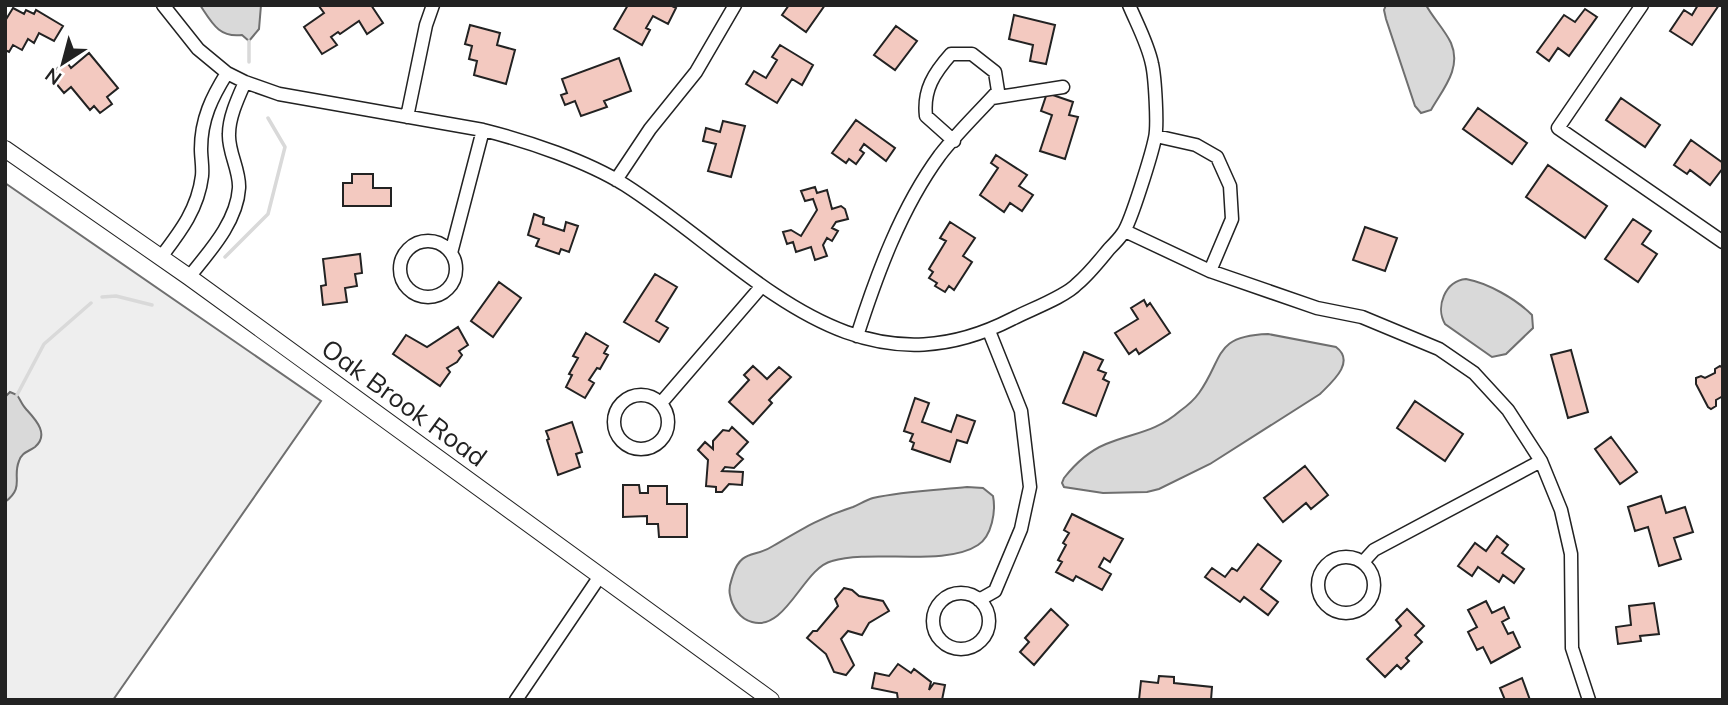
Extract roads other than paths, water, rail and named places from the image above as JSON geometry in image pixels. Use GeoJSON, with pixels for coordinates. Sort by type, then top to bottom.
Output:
{"type":"FeatureCollection","features":[{"type":"Feature","properties":{"kind":"main road","name":"Oak Brook Road"},"geometry":{"type":"LineString","coordinates":[[5,149],[161,257],[771,700]]}},
{"type":"Feature","properties":{"kind":"street"},"geometry":{"type":"LineString","coordinates":[[163,5],[198,49],[228,73],[245,82],[279,93],[483,130],[513,137],[559,154],[617,180],[677,220],[761,287],[806,314],[857,336],[881,342],[921,345],[953,341],[989,331],[1076,286],[1125,231],[1156,136],[1153,65],[1129,5]]}},
{"type":"Feature","properties":{"kind":"street"},"geometry":{"type":"LineString","coordinates":[[407,117],[426,25],[433,5]]}},
{"type":"Feature","properties":{"kind":"street"},"geometry":{"type":"LineString","coordinates":[[617,180],[650,129],[696,72],[735,5]]}},
{"type":"Feature","properties":{"kind":"street"},"geometry":{"type":"LineString","coordinates":[[1642,5],[1558,128],[1720,234]]}},
{"type":"Feature","properties":{"kind":"street"},"geometry":{"type":"LineString","coordinates":[[857,336],[878,273],[904,216],[940,155],[954,141],[998,91],[995,72],[972,54],[951,54],[934,74],[924,100],[926,116],[954,141]]}},
{"type":"Feature","properties":{"kind":"street"},"geometry":{"type":"LineString","coordinates":[[161,257],[187,224],[202,175],[202,125],[213,97],[228,73]]}},
{"type":"Feature","properties":{"kind":"street"},"geometry":{"type":"LineString","coordinates":[[188,277],[221,235],[233,212],[239,187],[229,134],[234,107],[245,82]]}},
{"type":"Feature","properties":{"kind":"street"},"geometry":{"type":"LineString","coordinates":[[992,98],[1063,87]]}},
{"type":"Feature","properties":{"kind":"street"},"geometry":{"type":"LineString","coordinates":[[450,253],[436,242],[418,243],[404,255],[401,264],[403,282],[415,294],[440,295],[455,276],[456,268],[450,253],[483,130]]}},
{"type":"Feature","properties":{"kind":"street"},"geometry":{"type":"LineString","coordinates":[[1156,136],[1196,145],[1217,158],[1230,186],[1231,219],[1210,271]]}},
{"type":"Feature","properties":{"kind":"street"},"geometry":{"type":"LineString","coordinates":[[1125,231],[1210,271],[1317,308],[1362,317],[1439,349],[1474,373],[1508,410],[1541,461],[1561,510],[1571,554],[1572,648],[1589,700]]}},
{"type":"Feature","properties":{"kind":"street"},"geometry":{"type":"LineString","coordinates":[[661,403],[761,287]]}},
{"type":"Feature","properties":{"kind":"street"},"geometry":{"type":"LineString","coordinates":[[979,600],[995,591],[1021,529],[1030,486],[1021,411],[989,331]]}},
{"type":"Feature","properties":{"kind":"street"},"geometry":{"type":"LineString","coordinates":[[646,395],[661,403],[668,420],[667,429],[657,444],[639,449],[622,441],[614,426],[617,410],[622,403],[629,398],[646,395]]}},
{"type":"Feature","properties":{"kind":"street"},"geometry":{"type":"LineString","coordinates":[[1363,562],[1374,550],[1541,461]]}},
{"type":"Feature","properties":{"kind":"street"},"geometry":{"type":"LineString","coordinates":[[1337,558],[1355,558],[1363,562],[1369,569],[1374,587],[1366,604],[1350,612],[1331,609],[1319,595],[1318,577],[1322,569],[1337,558]]}},
{"type":"Feature","properties":{"kind":"street"},"geometry":{"type":"LineString","coordinates":[[516,700],[600,576]]}},
{"type":"Feature","properties":{"kind":"street"},"geometry":{"type":"LineString","coordinates":[[957,593],[965,593],[979,600],[989,617],[989,626],[979,643],[961,649],[951,648],[943,643],[933,628],[937,605],[957,593]]}},
{"type":"Feature","properties":{"kind":"waterway"},"geometry":{"type":"LineString","coordinates":[[249,41],[249,62]]}},
{"type":"Feature","properties":{"kind":"waterway"},"geometry":{"type":"LineString","coordinates":[[225,257],[268,214],[285,147],[268,118]]}},
{"type":"Feature","properties":{"kind":"waterway"},"geometry":{"type":"LineString","coordinates":[[102,297],[116,296],[152,305]]}},
{"type":"Feature","properties":{"kind":"waterway"},"geometry":{"type":"LineString","coordinates":[[17,395],[44,344],[91,303]]}}]}
